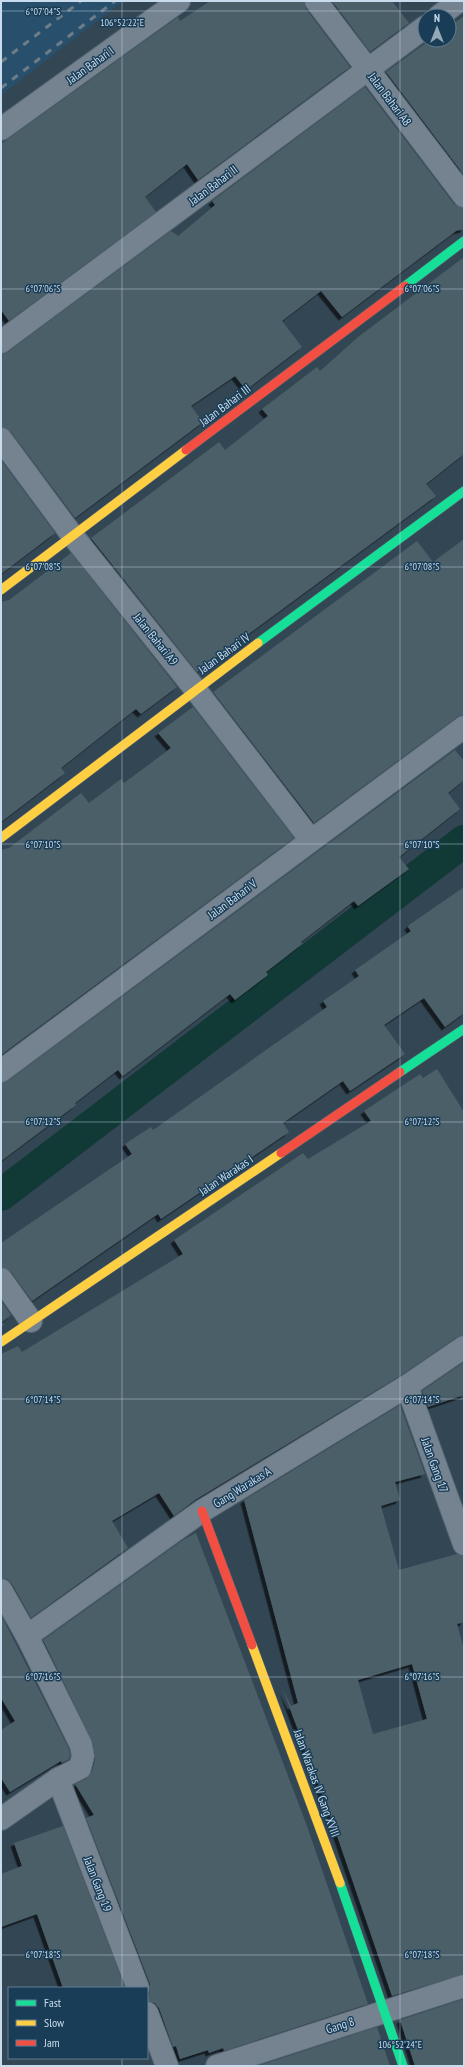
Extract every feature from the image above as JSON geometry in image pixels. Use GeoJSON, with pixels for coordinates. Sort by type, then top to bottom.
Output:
{"type":"FeatureCollection","features":[{"type":"Feature","properties":{"kind":"street","name":"Jalan Bahari I"},"geometry":{"type":"LineString","coordinates":[[1,129],[179,1]]}},
{"type":"Feature","properties":{"kind":"street","name":"Jalan Bahari A8"},"geometry":{"type":"LineString","coordinates":[[316,1],[464,196]]}},
{"type":"Feature","properties":{"kind":"street"},"geometry":{"type":"LineString","coordinates":[[450,8],[459,1]]}},
{"type":"Feature","properties":{"kind":"street","name":"Jalan Bahari II"},"geometry":{"type":"LineString","coordinates":[[1,342],[417,33]]}},
{"type":"Feature","properties":{"kind":"street","name":"Jalan Bahari III"},"geometry":{"type":"LineString","coordinates":[[1,590],[464,241]]}},
{"type":"Feature","properties":{"kind":"street","name":"Jalan Bahari A9"},"geometry":{"type":"LineString","coordinates":[[1,438],[72,535],[195,688],[311,840]]}},
{"type":"Feature","properties":{"kind":"street","name":"Jalan Bahari IV"},"geometry":{"type":"LineString","coordinates":[[1,838],[195,688],[464,491]]}},
{"type":"Feature","properties":{"kind":"street","name":"Jalan Bahari V"},"geometry":{"type":"LineString","coordinates":[[1,1071],[464,727]]}},
{"type":"Feature","properties":{"kind":"street","name":"Jalan Warakas I"},"geometry":{"type":"LineString","coordinates":[[1,1342],[464,1029]]}},
{"type":"Feature","properties":{"kind":"street"},"geometry":{"type":"LineString","coordinates":[[1,1279],[31,1321]]}},
{"type":"Feature","properties":{"kind":"street","name":"Gang Warakas A"},"geometry":{"type":"LineString","coordinates":[[27,1636],[202,1512],[407,1386],[464,1347]]}},
{"type":"Feature","properties":{"kind":"street","name":"Jalan Gang 17"},"geometry":{"type":"LineString","coordinates":[[407,1386],[464,1544]]}},
{"type":"Feature","properties":{"kind":"street","name":"Jalan Warakas IV Gang XVIII"},"geometry":{"type":"LineString","coordinates":[[202,1512],[319,1822],[403,2066]]}},
{"type":"Feature","properties":{"kind":"street"},"geometry":{"type":"LineString","coordinates":[[1,1590],[27,1636],[81,1745],[83,1756],[80,1768],[58,1779],[1,1819]]}},
{"type":"Feature","properties":{"kind":"street","name":"Jalan Gang 19"},"geometry":{"type":"LineString","coordinates":[[58,1779],[138,1987]]}},
{"type":"Feature","properties":{"kind":"street","name":"Gang 8"},"geometry":{"type":"LineString","coordinates":[[217,2066],[464,1986]]}},
{"type":"Feature","properties":{"kind":"street"},"geometry":{"type":"LineString","coordinates":[[148,2016],[167,2066]]}},
{"type":"Feature","properties":{"kind":"shaded area"},"geometry":{"type":"Polygon","coordinates":[[[1,1],[123,1],[1,95],[1,1]]]}},
{"type":"Feature","properties":{"kind":"building"},"geometry":{"type":"Polygon","coordinates":[[[210,1],[304,1],[306,9],[350,67],[198,180],[187,164],[145,197],[156,212],[9,321],[1,310],[1,144],[178,17],[180,21],[210,1]]]}},
{"type":"Feature","properties":{"kind":"building"},"geometry":{"type":"Polygon","coordinates":[[[332,1],[392,1],[409,23],[370,52],[332,1]]]}},
{"type":"Feature","properties":{"kind":"building"},"geometry":{"type":"Polygon","coordinates":[[[464,16],[464,175],[386,72],[419,48],[457,48],[457,21],[464,16]]]}},
{"type":"Feature","properties":{"kind":"building"},"geometry":{"type":"Polygon","coordinates":[[[365,87],[454,204],[464,208],[464,229],[456,231],[342,317],[321,291],[282,321],[302,347],[246,390],[235,376],[191,406],[203,422],[75,518],[11,432],[1,427],[1,354],[8,352],[171,231],[178,236],[215,205],[212,201],[365,87]]]}},
{"type":"Feature","properties":{"kind":"building"},"geometry":{"type":"Polygon","coordinates":[[[464,257],[464,454],[426,484],[436,496],[197,672],[91,538],[219,442],[225,450],[268,416],[262,409],[317,367],[320,371],[358,337],[464,257]]]}},
{"type":"Feature","properties":{"kind":"building"},"geometry":{"type":"Polygon","coordinates":[[[1,460],[55,533],[1,574],[1,460]]]}},
{"type":"Feature","properties":{"kind":"building"},"geometry":{"type":"Polygon","coordinates":[[[464,539],[464,714],[457,717],[314,823],[213,692],[417,541],[433,562],[464,539]]]}},
{"type":"Feature","properties":{"kind":"building"},"geometry":{"type":"Polygon","coordinates":[[[71,553],[177,687],[141,714],[136,709],[61,768],[65,773],[1,822],[1,602],[9,600],[71,553]]]}},
{"type":"Feature","properties":{"kind":"building"},"geometry":{"type":"Polygon","coordinates":[[[193,707],[294,838],[1,1055],[1,850],[9,848],[81,793],[89,803],[121,779],[124,783],[171,748],[158,733],[193,707]]]}},
{"type":"Feature","properties":{"kind":"building"},"geometry":{"type":"Polygon","coordinates":[[[455,750],[464,761],[464,780],[448,793],[460,809],[399,857],[409,869],[358,906],[354,901],[301,942],[302,944],[266,972],[268,975],[235,1000],[230,994],[123,1076],[118,1070],[75,1103],[76,1105],[1,1161],[1,1083],[8,1081],[455,750]]]}},
{"type":"Feature","properties":{"kind":"building"},"geometry":{"type":"Polygon","coordinates":[[[464,887],[464,1013],[445,1027],[424,998],[384,1025],[405,1054],[350,1091],[343,1081],[283,1123],[289,1132],[161,1219],[158,1214],[32,1301],[11,1272],[1,1267],[1,1243],[132,1154],[125,1144],[151,1127],[153,1130],[327,1007],[323,1001],[359,976],[355,970],[411,931],[408,927],[409,925],[464,887]]]}},
{"type":"Feature","properties":{"kind":"building"},"geometry":{"type":"Polygon","coordinates":[[[437,1069],[464,1112],[464,1335],[457,1337],[400,1376],[195,1500],[174,1516],[159,1493],[112,1521],[128,1548],[31,1618],[12,1584],[7,1579],[1,1578],[1,1354],[18,1346],[22,1352],[183,1254],[174,1240],[303,1153],[308,1159],[371,1121],[364,1111],[420,1074],[423,1078],[437,1069]]]}},
{"type":"Feature","properties":{"kind":"building"},"geometry":{"type":"Polygon","coordinates":[[[1,1301],[11,1315],[2,1322],[4,1325],[1,1327],[1,1301]]]}},
{"type":"Feature","properties":{"kind":"building"},"geometry":{"type":"Polygon","coordinates":[[[464,1362],[464,1395],[428,1407],[422,1391],[464,1362]]]}},
{"type":"Feature","properties":{"kind":"building"},"geometry":{"type":"Polygon","coordinates":[[[400,1405],[425,1474],[395,1482],[400,1500],[381,1506],[399,1570],[457,1554],[464,1556],[464,1622],[457,1624],[464,1649],[464,1974],[392,1996],[331,1818],[283,1690],[291,1706],[298,1703],[244,1500],[400,1405]],[[412,1664],[358,1680],[373,1734],[427,1719],[412,1664]]]}},
{"type":"Feature","properties":{"kind":"building"},"geometry":{"type":"Polygon","coordinates":[[[196,1533],[307,1826],[368,2004],[224,2051],[223,2048],[209,2053],[208,2050],[180,2059],[176,2046],[173,2047],[159,2008],[155,2003],[148,2001],[150,1984],[86,1818],[94,1815],[75,1784],[86,1779],[92,1771],[95,1759],[93,1743],[43,1640],[183,1540],[196,1533]]]}},
{"type":"Feature","properties":{"kind":"building"},"geometry":{"type":"Polygon","coordinates":[[[1,1615],[69,1749],[70,1756],[69,1759],[62,1763],[61,1761],[10,1792],[1,1778],[1,1730],[15,1721],[1,1698],[1,1615]]]}},
{"type":"Feature","properties":{"kind":"building"},"geometry":{"type":"Polygon","coordinates":[[[63,1826],[125,1987],[63,1987],[37,1914],[1,1927],[1,1874],[22,1866],[14,1843],[63,1826]]]}},
{"type":"Feature","properties":{"kind":"building"},"geometry":{"type":"Polygon","coordinates":[[[464,1999],[464,2066],[415,2066],[400,2020],[464,1999]]]}},
{"type":"Feature","properties":{"kind":"building"},"geometry":{"type":"Polygon","coordinates":[[[377,2027],[390,2066],[258,2066],[377,2027]]]}},
{"type":"Feature","properties":{"kind":"waterway"},"geometry":{"type":"LineString","coordinates":[[1,1195],[464,841]]}},
{"type":"Feature","properties":{"kind":"railway"},"geometry":{"type":"LineString","coordinates":[[1,62],[81,1]]}},
{"type":"Feature","properties":{"kind":"railway"},"geometry":{"type":"LineString","coordinates":[[1,88],[115,1]]}},
{"type":"Feature","properties":{"kind":"traffic: fast"},"geometry":{"type":"LineString","coordinates":[[405,286],[464,241]]}},
{"type":"Feature","properties":{"kind":"traffic: fast"},"geometry":{"type":"LineString","coordinates":[[258,643],[464,491]]}},
{"type":"Feature","properties":{"kind":"traffic: fast"},"geometry":{"type":"LineString","coordinates":[[400,1072],[464,1029]]}},
{"type":"Feature","properties":{"kind":"traffic: fast"},"geometry":{"type":"LineString","coordinates":[[340,1883],[403,2066]]}},
{"type":"Feature","properties":{"kind":"traffic: slow"},"geometry":{"type":"LineString","coordinates":[[1,590],[186,450]]}},
{"type":"Feature","properties":{"kind":"traffic: slow"},"geometry":{"type":"LineString","coordinates":[[1,838],[258,643]]}},
{"type":"Feature","properties":{"kind":"traffic: slow"},"geometry":{"type":"LineString","coordinates":[[1,1342],[281,1153]]}},
{"type":"Feature","properties":{"kind":"traffic: slow"},"geometry":{"type":"LineString","coordinates":[[252,1645],[340,1883]]}},
{"type":"Feature","properties":{"kind":"traffic: jam"},"geometry":{"type":"LineString","coordinates":[[186,450],[405,286]]}},
{"type":"Feature","properties":{"kind":"traffic: jam"},"geometry":{"type":"LineString","coordinates":[[281,1153],[400,1072]]}},
{"type":"Feature","properties":{"kind":"traffic: jam"},"geometry":{"type":"LineString","coordinates":[[202,1511],[252,1645]]}}]}
